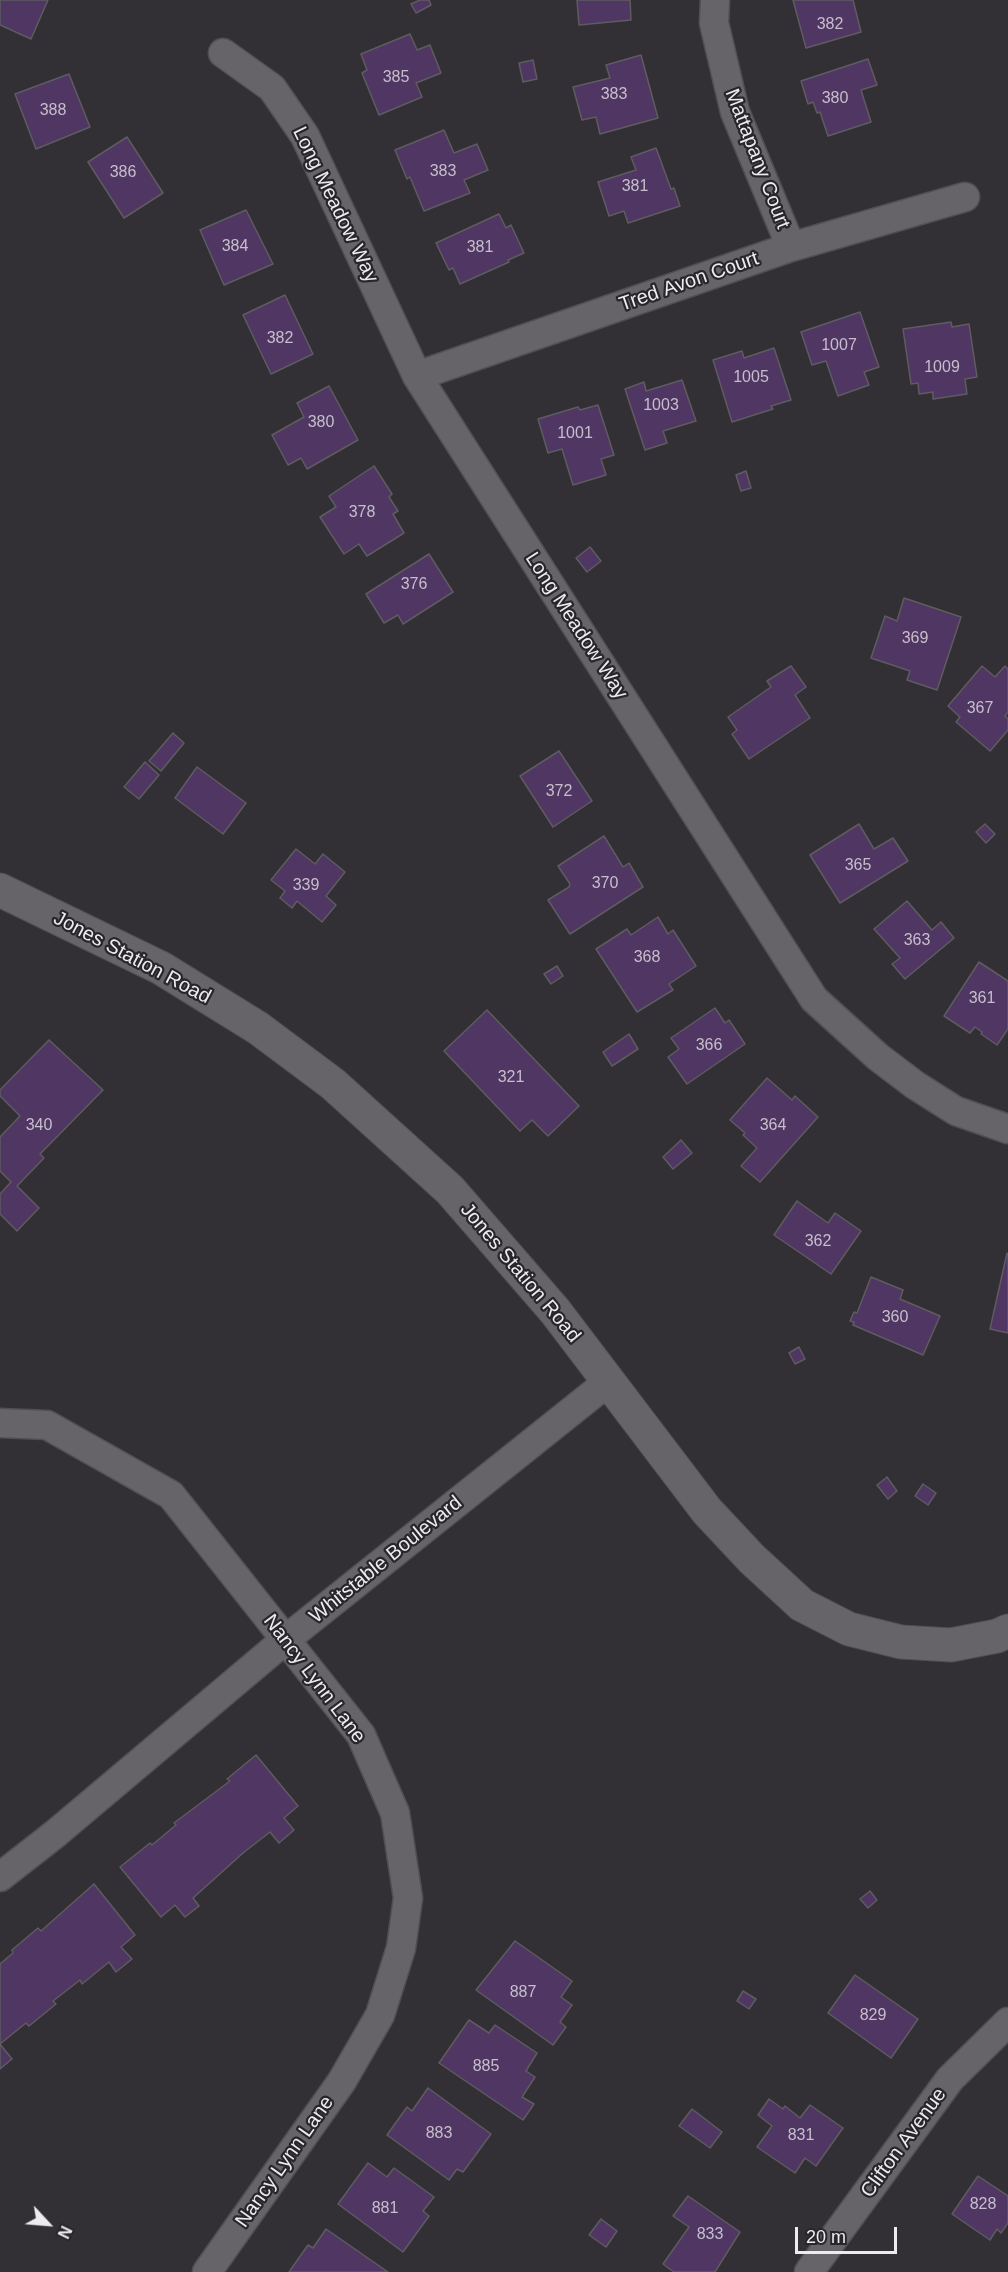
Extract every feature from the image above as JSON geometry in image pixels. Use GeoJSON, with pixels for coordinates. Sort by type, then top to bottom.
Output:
{"type":"FeatureCollection","features":[{"type":"Feature","properties":{"kind":"street","name":"Mattapany Court"},"geometry":{"type":"LineString","coordinates":[[715,0],[714,23],[735,112],[791,247]]}},
{"type":"Feature","properties":{"kind":"street","name":"Long Meadow Way"},"geometry":{"type":"LineString","coordinates":[[223,53],[272,88],[305,136],[417,376],[814,999],[878,1058],[915,1085],[956,1111],[1008,1128]]}},
{"type":"Feature","properties":{"kind":"street","name":"Tred Avon Court"},"geometry":{"type":"LineString","coordinates":[[417,376],[791,247],[964,197]]}},
{"type":"Feature","properties":{"kind":"street","name":"Jones Station Road"},"geometry":{"type":"LineString","coordinates":[[0,890],[161,968],[258,1028],[333,1083],[450,1190],[555,1311],[706,1511],[752,1559],[802,1605],[849,1629],[901,1642],[951,1645],[1008,1631]]}},
{"type":"Feature","properties":{"kind":"street","name":"Whitstable Boulevard"},"geometry":{"type":"LineString","coordinates":[[0,1877],[55,1834],[285,1641],[608,1382]]}},
{"type":"Feature","properties":{"kind":"street","name":"Nancy Lynn Lane"},"geometry":{"type":"LineString","coordinates":[[0,1423],[47,1425],[171,1495],[361,1735],[395,1813],[408,1898],[401,1948],[380,2015],[342,2081],[207,2272]]}},
{"type":"Feature","properties":{"kind":"street","name":"Clifton Avenue"},"geometry":{"type":"LineString","coordinates":[[809,2272],[950,2079],[1008,2022]]}},
{"type":"Feature","properties":{"kind":"building"},"geometry":{"type":"Polygon","coordinates":[[[0,0],[48,0],[31,39],[0,25],[0,0]]]}},
{"type":"Feature","properties":{"kind":"building"},"geometry":{"type":"Polygon","coordinates":[[[420,0],[429,0],[431,5],[416,13],[411,4],[420,0]]]}},
{"type":"Feature","properties":{"kind":"building"},"geometry":{"type":"Polygon","coordinates":[[[577,0],[630,0],[631,20],[579,25],[577,0]]]}},
{"type":"Feature","properties":{"kind":"building"},"geometry":{"type":"Polygon","coordinates":[[[793,0],[853,0],[861,32],[806,48],[793,0]]]}},
{"type":"Feature","properties":{"kind":"building"},"geometry":{"type":"Polygon","coordinates":[[[410,34],[417,50],[430,45],[441,73],[416,83],[422,97],[379,115],[362,73],[367,70],[361,54],[410,34]]]}},
{"type":"Feature","properties":{"kind":"building"},"geometry":{"type":"Polygon","coordinates":[[[641,55],[658,118],[600,134],[596,117],[582,120],[573,87],[610,78],[606,65],[641,55]]]}},
{"type":"Feature","properties":{"kind":"building"},"geometry":{"type":"Polygon","coordinates":[[[868,59],[877,85],[861,90],[871,122],[828,136],[820,112],[817,113],[813,102],[808,104],[801,81],[868,59]]]}},
{"type":"Feature","properties":{"kind":"building"},"geometry":{"type":"Polygon","coordinates":[[[533,60],[537,79],[523,82],[519,63],[533,60]]]}},
{"type":"Feature","properties":{"kind":"building"},"geometry":{"type":"Polygon","coordinates":[[[69,74],[90,127],[36,149],[15,94],[69,74]]]}},
{"type":"Feature","properties":{"kind":"building"},"geometry":{"type":"Polygon","coordinates":[[[444,130],[454,153],[477,144],[488,170],[464,180],[470,193],[424,211],[410,177],[407,179],[395,150],[444,130]]]}},
{"type":"Feature","properties":{"kind":"building"},"geometry":{"type":"Polygon","coordinates":[[[127,137],[163,193],[124,218],[88,162],[127,137]]]}},
{"type":"Feature","properties":{"kind":"building"},"geometry":{"type":"Polygon","coordinates":[[[656,148],[671,189],[674,188],[680,206],[628,223],[624,211],[609,216],[598,182],[636,170],[631,157],[656,148]]]}},
{"type":"Feature","properties":{"kind":"building"},"geometry":{"type":"Polygon","coordinates":[[[246,210],[273,264],[224,285],[200,230],[246,210]]]}},
{"type":"Feature","properties":{"kind":"building"},"geometry":{"type":"Polygon","coordinates":[[[499,214],[506,228],[511,225],[524,253],[460,284],[453,268],[449,270],[436,243],[499,214]]]}},
{"type":"Feature","properties":{"kind":"building"},"geometry":{"type":"Polygon","coordinates":[[[285,295],[313,354],[271,374],[243,315],[285,295]]]}},
{"type":"Feature","properties":{"kind":"building"},"geometry":{"type":"Polygon","coordinates":[[[860,312],[879,367],[864,372],[869,385],[838,396],[826,361],[812,365],[801,332],[860,312]]]}},
{"type":"Feature","properties":{"kind":"building"},"geometry":{"type":"Polygon","coordinates":[[[951,322],[952,327],[969,324],[977,377],[965,379],[967,394],[933,399],[933,392],[919,394],[918,383],[911,384],[903,329],[951,322]]]}},
{"type":"Feature","properties":{"kind":"building"},"geometry":{"type":"Polygon","coordinates":[[[774,348],[791,400],[771,406],[773,409],[732,422],[713,360],[742,351],[744,358],[774,348]]]}},
{"type":"Feature","properties":{"kind":"building"},"geometry":{"type":"Polygon","coordinates":[[[682,380],[696,421],[663,431],[667,443],[645,450],[625,389],[644,382],[646,391],[682,380]]]}},
{"type":"Feature","properties":{"kind":"building"},"geometry":{"type":"Polygon","coordinates":[[[329,386],[358,440],[307,469],[301,458],[288,465],[272,435],[304,417],[297,403],[329,386]]]}},
{"type":"Feature","properties":{"kind":"building"},"geometry":{"type":"Polygon","coordinates":[[[598,405],[614,455],[601,459],[606,475],[573,485],[562,449],[548,453],[538,419],[578,407],[580,410],[598,405]]]}},
{"type":"Feature","properties":{"kind":"building"},"geometry":{"type":"Polygon","coordinates":[[[374,466],[392,494],[389,497],[398,511],[393,514],[404,533],[367,556],[359,544],[344,554],[320,517],[336,507],[329,496],[374,466]]]}},
{"type":"Feature","properties":{"kind":"building"},"geometry":{"type":"Polygon","coordinates":[[[746,471],[751,488],[741,491],[736,475],[746,471]]]}},
{"type":"Feature","properties":{"kind":"building"},"geometry":{"type":"Polygon","coordinates":[[[590,547],[601,561],[587,572],[576,558],[590,547]]]}},
{"type":"Feature","properties":{"kind":"building"},"geometry":{"type":"Polygon","coordinates":[[[429,554],[453,592],[403,624],[398,615],[384,623],[366,594],[429,554]]]}},
{"type":"Feature","properties":{"kind":"building"},"geometry":{"type":"Polygon","coordinates":[[[904,598],[961,617],[937,690],[907,680],[910,671],[871,658],[885,616],[897,621],[904,598]]]}},
{"type":"Feature","properties":{"kind":"building"},"geometry":{"type":"Polygon","coordinates":[[[791,666],[806,687],[795,695],[810,718],[749,759],[732,734],[737,730],[728,717],[771,687],[767,681],[791,666]]]}},
{"type":"Feature","properties":{"kind":"building"},"geometry":{"type":"Polygon","coordinates":[[[982,666],[995,677],[1005,666],[1008,669],[1008,712],[1005,716],[1008,719],[1008,730],[990,751],[956,722],[960,717],[948,706],[982,666]]]}},
{"type":"Feature","properties":{"kind":"building"},"geometry":{"type":"Polygon","coordinates":[[[173,733],[184,743],[161,771],[149,761],[173,733]]]}},
{"type":"Feature","properties":{"kind":"building"},"geometry":{"type":"Polygon","coordinates":[[[559,751],[592,801],[553,827],[520,776],[559,751]]]}},
{"type":"Feature","properties":{"kind":"building"},"geometry":{"type":"Polygon","coordinates":[[[145,762],[159,775],[139,799],[124,787],[145,762]]]}},
{"type":"Feature","properties":{"kind":"building"},"geometry":{"type":"Polygon","coordinates":[[[197,767],[246,803],[223,834],[175,798],[197,767]]]}},
{"type":"Feature","properties":{"kind":"building"},"geometry":{"type":"Polygon","coordinates":[[[859,824],[874,849],[893,838],[908,861],[840,903],[810,855],[859,824]]]}},
{"type":"Feature","properties":{"kind":"building"},"geometry":{"type":"Polygon","coordinates":[[[985,824],[995,834],[986,843],[976,832],[985,824]]]}},
{"type":"Feature","properties":{"kind":"building"},"geometry":{"type":"Polygon","coordinates":[[[604,836],[623,867],[629,863],[643,887],[570,934],[548,900],[569,887],[570,884],[558,866],[604,836]]]}},
{"type":"Feature","properties":{"kind":"building"},"geometry":{"type":"Polygon","coordinates":[[[296,849],[315,864],[323,854],[345,872],[326,896],[336,905],[322,922],[297,901],[292,908],[280,898],[285,891],[271,880],[296,849]]]}},
{"type":"Feature","properties":{"kind":"building"},"geometry":{"type":"Polygon","coordinates":[[[907,901],[932,930],[941,922],[954,938],[905,979],[892,964],[900,958],[874,929],[907,901]]]}},
{"type":"Feature","properties":{"kind":"building"},"geometry":{"type":"Polygon","coordinates":[[[658,917],[668,934],[673,930],[696,966],[669,984],[673,990],[637,1012],[596,949],[627,929],[631,935],[658,917]]]}},
{"type":"Feature","properties":{"kind":"building"},"geometry":{"type":"Polygon","coordinates":[[[979,962],[1008,981],[1008,1029],[997,1045],[975,1027],[970,1033],[944,1016],[979,962]]]}},
{"type":"Feature","properties":{"kind":"building"},"geometry":{"type":"Polygon","coordinates":[[[557,966],[563,976],[551,984],[544,974],[557,966]]]}},
{"type":"Feature","properties":{"kind":"building"},"geometry":{"type":"Polygon","coordinates":[[[715,1008],[725,1023],[729,1020],[745,1044],[687,1084],[668,1057],[679,1049],[671,1038],[715,1008]]]}},
{"type":"Feature","properties":{"kind":"building"},"geometry":{"type":"Polygon","coordinates":[[[487,1010],[579,1106],[548,1136],[532,1120],[520,1131],[444,1051],[487,1010]]]}},
{"type":"Feature","properties":{"kind":"building"},"geometry":{"type":"Polygon","coordinates":[[[629,1034],[638,1049],[612,1066],[603,1052],[629,1034]]]}},
{"type":"Feature","properties":{"kind":"building"},"geometry":{"type":"Polygon","coordinates":[[[49,1040],[103,1090],[40,1154],[44,1158],[17,1186],[39,1208],[17,1231],[0,1214],[0,1194],[11,1182],[0,1171],[0,1137],[20,1116],[0,1096],[0,1090],[49,1040]]]}},
{"type":"Feature","properties":{"kind":"building"},"geometry":{"type":"Polygon","coordinates":[[[767,1078],[792,1100],[795,1096],[818,1117],[760,1182],[741,1166],[757,1148],[730,1120],[767,1078]]]}},
{"type":"Feature","properties":{"kind":"building"},"geometry":{"type":"Polygon","coordinates":[[[681,1140],[692,1153],[673,1169],[663,1157],[681,1140]]]}},
{"type":"Feature","properties":{"kind":"building"},"geometry":{"type":"Polygon","coordinates":[[[797,1201],[828,1223],[835,1213],[861,1231],[831,1274],[774,1235],[797,1201]]]}},
{"type":"Feature","properties":{"kind":"building"},"geometry":{"type":"Polygon","coordinates":[[[1008,1254],[1008,1333],[990,1329],[1008,1254]]]}},
{"type":"Feature","properties":{"kind":"building"},"geometry":{"type":"Polygon","coordinates":[[[871,1277],[903,1290],[900,1299],[940,1316],[923,1355],[853,1325],[854,1322],[850,1321],[854,1312],[857,1313],[871,1277]]]}},
{"type":"Feature","properties":{"kind":"building"},"geometry":{"type":"Polygon","coordinates":[[[799,1347],[805,1359],[795,1364],[789,1353],[799,1347]]]}},
{"type":"Feature","properties":{"kind":"building"},"geometry":{"type":"Polygon","coordinates":[[[887,1477],[897,1491],[888,1499],[877,1485],[887,1477]]]}},
{"type":"Feature","properties":{"kind":"building"},"geometry":{"type":"Polygon","coordinates":[[[923,1484],[936,1493],[928,1505],[915,1496],[923,1484]]]}},
{"type":"Feature","properties":{"kind":"building"},"geometry":{"type":"Polygon","coordinates":[[[256,1755],[298,1806],[284,1818],[294,1830],[279,1843],[270,1832],[243,1853],[193,1898],[199,1906],[185,1917],[175,1905],[161,1917],[120,1867],[150,1843],[152,1845],[176,1825],[174,1823],[230,1781],[227,1779],[256,1755]]]}},
{"type":"Feature","properties":{"kind":"building"},"geometry":{"type":"Polygon","coordinates":[[[94,1884],[135,1935],[121,1947],[132,1959],[116,1972],[109,1962],[82,1984],[80,1980],[53,2001],[56,2004],[29,2026],[26,2023],[0,2044],[0,1964],[13,1953],[12,1950],[38,1928],[41,1931],[94,1884]]]}},
{"type":"Feature","properties":{"kind":"building"},"geometry":{"type":"Polygon","coordinates":[[[870,1891],[877,1900],[868,1908],[860,1899],[870,1891]]]}},
{"type":"Feature","properties":{"kind":"building"},"geometry":{"type":"Polygon","coordinates":[[[515,1941],[572,1981],[561,1997],[572,2005],[560,2022],[566,2027],[553,2045],[476,1990],[515,1941]]]}},
{"type":"Feature","properties":{"kind":"building"},"geometry":{"type":"Polygon","coordinates":[[[855,1975],[918,2019],[891,2058],[828,2013],[855,1975]]]}},
{"type":"Feature","properties":{"kind":"building"},"geometry":{"type":"Polygon","coordinates":[[[743,1991],[756,1999],[749,2009],[737,2001],[743,1991]]]}},
{"type":"Feature","properties":{"kind":"building"},"geometry":{"type":"Polygon","coordinates":[[[469,2020],[489,2033],[495,2025],[537,2053],[526,2071],[535,2077],[522,2097],[534,2104],[523,2120],[439,2063],[469,2020]]]}},
{"type":"Feature","properties":{"kind":"building"},"geometry":{"type":"Polygon","coordinates":[[[0,2044],[12,2059],[0,2069],[0,2044]]]}},
{"type":"Feature","properties":{"kind":"building"},"geometry":{"type":"Polygon","coordinates":[[[428,2088],[491,2134],[463,2172],[457,2169],[449,2180],[387,2135],[407,2107],[412,2111],[428,2088]]]}},
{"type":"Feature","properties":{"kind":"building"},"geometry":{"type":"Polygon","coordinates":[[[769,2099],[783,2109],[785,2106],[800,2118],[810,2105],[843,2128],[816,2166],[805,2158],[795,2173],[757,2147],[772,2126],[758,2115],[769,2099]]]}},
{"type":"Feature","properties":{"kind":"building"},"geometry":{"type":"Polygon","coordinates":[[[692,2109],[722,2132],[710,2148],[679,2126],[692,2109]]]}},
{"type":"Feature","properties":{"kind":"building"},"geometry":{"type":"Polygon","coordinates":[[[368,2163],[387,2177],[394,2168],[434,2197],[423,2211],[429,2216],[403,2252],[338,2204],[368,2163]]]}},
{"type":"Feature","properties":{"kind":"building"},"geometry":{"type":"Polygon","coordinates":[[[978,2176],[1008,2196],[1008,2223],[1001,2233],[997,2229],[990,2240],[952,2214],[978,2176]]]}},
{"type":"Feature","properties":{"kind":"building"},"geometry":{"type":"Polygon","coordinates":[[[688,2196],[740,2232],[715,2272],[674,2272],[663,2264],[689,2227],[673,2216],[688,2196]]]}},
{"type":"Feature","properties":{"kind":"building"},"geometry":{"type":"Polygon","coordinates":[[[601,2219],[617,2231],[606,2247],[589,2235],[601,2219]]]}},
{"type":"Feature","properties":{"kind":"building"},"geometry":{"type":"Polygon","coordinates":[[[326,2229],[388,2272],[289,2272],[308,2245],[313,2248],[326,2229]]]}}]}
